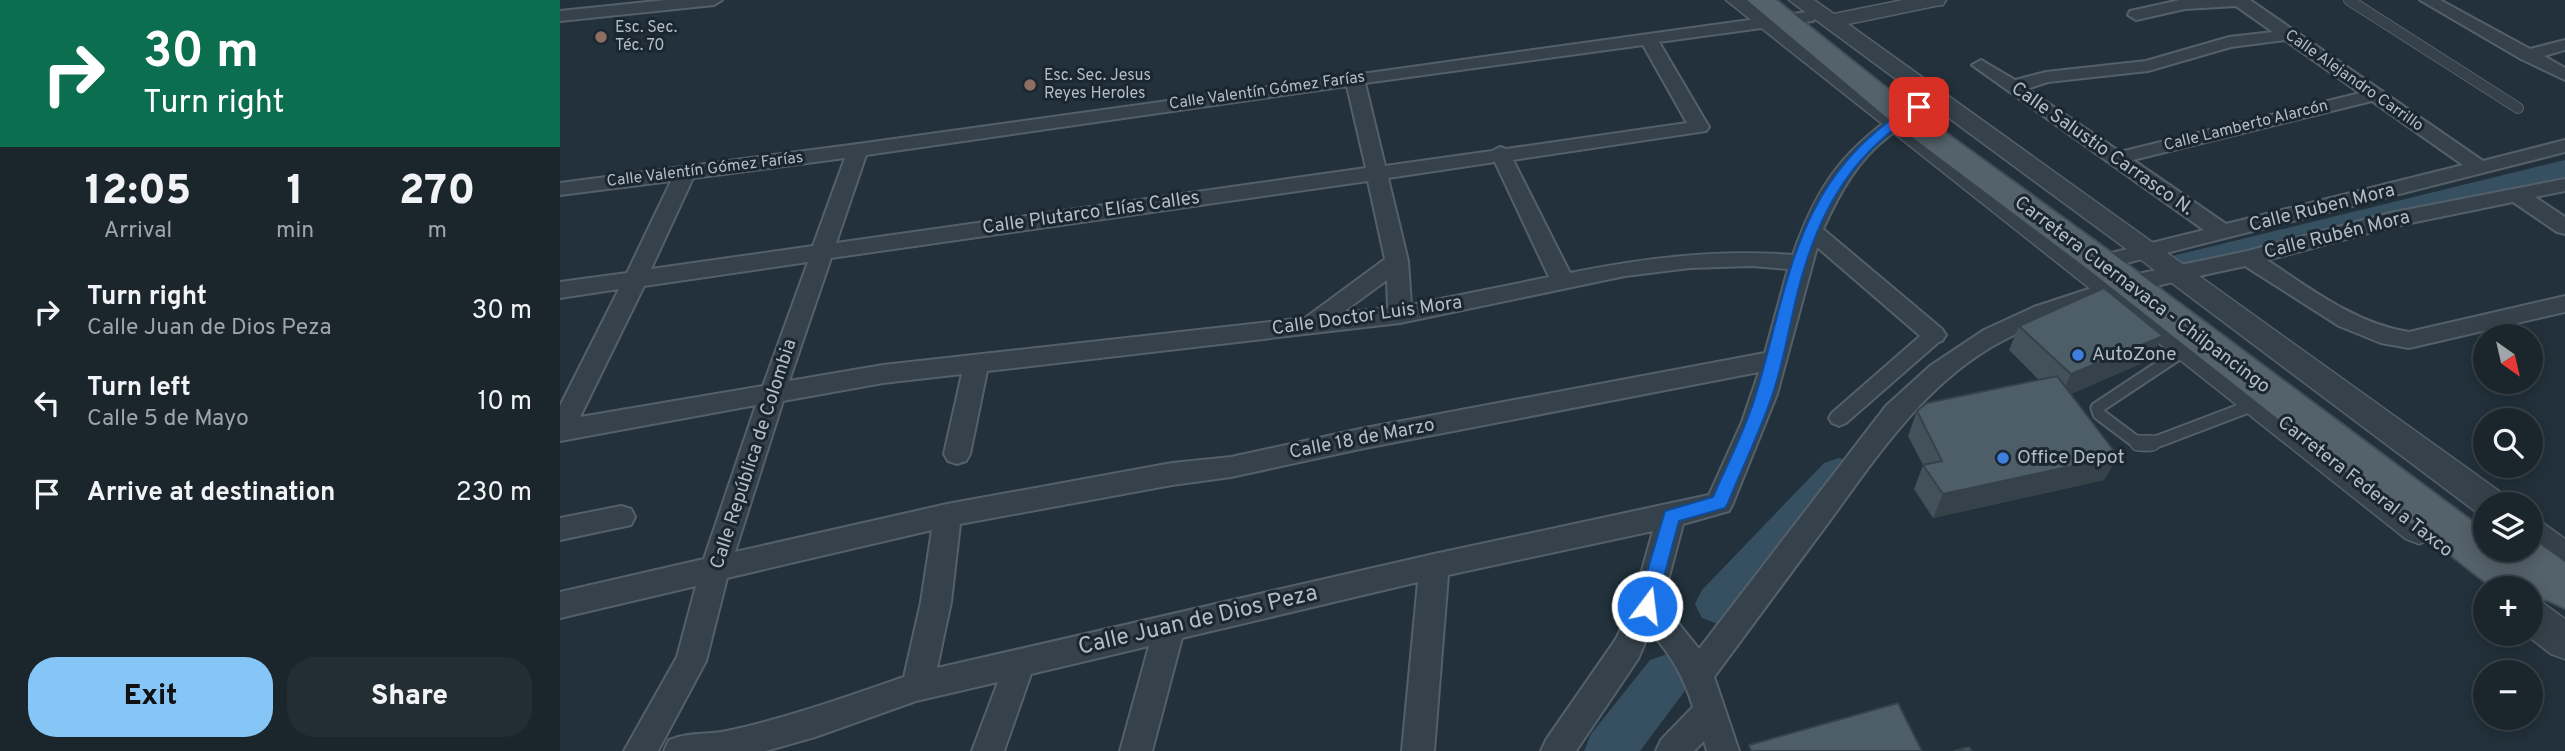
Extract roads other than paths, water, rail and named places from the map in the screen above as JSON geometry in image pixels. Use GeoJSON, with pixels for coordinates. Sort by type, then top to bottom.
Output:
{"type":"FeatureCollection","features":[{"type":"Feature","properties":{"kind":"main road","name":"Carretera Cuernavaca - Chilpancingo"},"geometry":{"type":"LineString","coordinates":[[1790,11],[1906,116],[2128,270],[2473,519]]}},
{"type":"Feature","properties":{"kind":"main road","name":"Carretera Cuernavaca - Chilpancingo"},"geometry":{"type":"LineString","coordinates":[[2128,270],[2513,576]]}},
{"type":"Feature","properties":{"kind":"main road"},"geometry":{"type":"LineString","coordinates":[[2530,562],[2565,588]]}},
{"type":"Feature","properties":{"kind":"main road","name":"Carretera Cuernavaca - Chilpancingo"},"geometry":{"type":"LineString","coordinates":[[2543,600],[2565,617]]}},
{"type":"Feature","properties":{"kind":"street"},"geometry":{"type":"LineString","coordinates":[[560,3],[594,0]]}},
{"type":"Feature","properties":{"kind":"street"},"geometry":{"type":"LineString","coordinates":[[560,16],[639,4],[714,0]]}},
{"type":"Feature","properties":{"kind":"street","name":"Carretera Federal a Taxco"},"geometry":{"type":"LineString","coordinates":[[1737,0],[1790,11],[2128,270],[2473,492]]}},
{"type":"Feature","properties":{"kind":"street"},"geometry":{"type":"LineString","coordinates":[[1790,11],[1935,0]]}},
{"type":"Feature","properties":{"kind":"street"},"geometry":{"type":"LineString","coordinates":[[2136,15],[2185,4],[2236,1]]}},
{"type":"Feature","properties":{"kind":"street","name":"Calle Alejandro Carrillo"},"geometry":{"type":"LineString","coordinates":[[2236,1],[2480,168]]}},
{"type":"Feature","properties":{"kind":"street"},"geometry":{"type":"LineString","coordinates":[[2436,1],[2565,75]]}},
{"type":"Feature","properties":{"kind":"street","name":"Calle Valentín Gómez Farías"},"geometry":{"type":"LineString","coordinates":[[560,189],[858,150],[1648,38],[1790,11]]}},
{"type":"Feature","properties":{"kind":"street"},"geometry":{"type":"LineString","coordinates":[[2013,87],[2066,74],[2148,66],[2229,42],[2287,35]]}},
{"type":"Feature","properties":{"kind":"street","name":"Calle Plutarco Elías Calles"},"geometry":{"type":"LineString","coordinates":[[560,290],[1500,153],[1699,127],[1648,38]]}},
{"type":"Feature","properties":{"kind":"street"},"geometry":{"type":"LineString","coordinates":[[2527,55],[2565,45]]}},
{"type":"Feature","properties":{"kind":"street","name":"Calle Salustio Carrasco N."},"geometry":{"type":"LineString","coordinates":[[1981,65],[2224,233]]}},
{"type":"Feature","properties":{"kind":"street"},"geometry":{"type":"LineString","coordinates":[[1354,79],[1396,261],[1400,315]]}},
{"type":"Feature","properties":{"kind":"street","name":"Calle Lamberto Alarcón"},"geometry":{"type":"LineString","coordinates":[[2118,158],[2374,95]]}},
{"type":"Feature","properties":{"kind":"street"},"geometry":{"type":"LineString","coordinates":[[1775,360],[1798,263],[1824,199],[1865,147],[1906,116]]}},
{"type":"Feature","properties":{"kind":"street","name":"Calle Ruben Mora"},"geometry":{"type":"LineString","coordinates":[[2128,270],[2224,233],[2565,146]]}},
{"type":"Feature","properties":{"kind":"street","name":"Calle República de Colombia"},"geometry":{"type":"LineString","coordinates":[[640,751],[691,661],[715,569],[772,395],[858,150]]}},
{"type":"Feature","properties":{"kind":"street"},"geometry":{"type":"LineString","coordinates":[[1500,153],[1563,282]]}},
{"type":"Feature","properties":{"kind":"street"},"geometry":{"type":"LineString","coordinates":[[560,430],[686,171]]}},
{"type":"Feature","properties":{"kind":"street","name":"Calle Rubén Mora"},"geometry":{"type":"LineString","coordinates":[[2128,270],[2248,258],[2390,220],[2565,186]]}},
{"type":"Feature","properties":{"kind":"street"},"geometry":{"type":"LineString","coordinates":[[2516,194],[2565,227]]}},
{"type":"Feature","properties":{"kind":"street"},"geometry":{"type":"LineString","coordinates":[[1812,231],[1934,335],[1839,418]]}},
{"type":"Feature","properties":{"kind":"street"},"geometry":{"type":"LineString","coordinates":[[2248,258],[2362,328],[2390,339],[2409,340],[2565,304]]}},
{"type":"Feature","properties":{"kind":"street","name":"Calle Doctor Luis Mora"},"geometry":{"type":"LineString","coordinates":[[560,430],[883,374],[1400,315],[1563,282],[1690,261],[1751,259],[1798,263]]}},
{"type":"Feature","properties":{"kind":"street"},"geometry":{"type":"LineString","coordinates":[[1310,325],[1396,261]]}},
{"type":"Feature","properties":{"kind":"street"},"geometry":{"type":"LineString","coordinates":[[1698,674],[1895,413],[1939,372],[1992,336],[2128,270]]}},
{"type":"Feature","properties":{"kind":"street","name":"Carretera Federal a Taxco"},"geometry":{"type":"LineString","coordinates":[[2128,270],[2186,349],[2479,576]]}},
{"type":"Feature","properties":{"kind":"street","name":"Calle Juan de Dios Peza"},"geometry":{"type":"LineString","coordinates":[[680,751],[725,747],[815,722],[916,687],[1434,566],[1671,516],[1719,503],[1764,398],[1775,360]]}},
{"type":"Feature","properties":{"kind":"street","name":"Calle 18 de Marzo"},"geometry":{"type":"LineString","coordinates":[[560,605],[947,515],[1160,476],[1231,467],[1360,439],[1775,360]]}},
{"type":"Feature","properties":{"kind":"street"},"geometry":{"type":"LineString","coordinates":[[957,454],[976,365]]}},
{"type":"Feature","properties":{"kind":"street"},"geometry":{"type":"LineString","coordinates":[[916,687],[930,642],[938,601],[947,515]]}},
{"type":"Feature","properties":{"kind":"street"},"geometry":{"type":"LineString","coordinates":[[1557,751],[1627,649],[1647,606],[1671,516]]}},
{"type":"Feature","properties":{"kind":"street"},"geometry":{"type":"LineString","coordinates":[[560,529],[621,517]]}},
{"type":"Feature","properties":{"kind":"street"},"geometry":{"type":"LineString","coordinates":[[2543,543],[2565,559]]}},
{"type":"Feature","properties":{"kind":"street"},"geometry":{"type":"LineString","coordinates":[[1418,751],[1434,566]]}},
{"type":"Feature","properties":{"kind":"street"},"geometry":{"type":"LineString","coordinates":[[1647,606],[1679,643],[1698,674],[1724,751]]}},
{"type":"Feature","properties":{"kind":"street"},"geometry":{"type":"LineString","coordinates":[[2543,625],[2565,642]]}},
{"type":"Feature","properties":{"kind":"street"},"geometry":{"type":"LineString","coordinates":[[1136,751],[1169,629]]}},
{"type":"Feature","properties":{"kind":"street"},"geometry":{"type":"LineString","coordinates":[[988,751],[1020,663]]}},
{"type":"Feature","properties":{"kind":"street"},"geometry":{"type":"LineString","coordinates":[[1672,751],[1711,712]]}},
{"type":"Feature","properties":{"kind":"lane"},"geometry":{"type":"LineString","coordinates":[[2349,0],[2518,108]]}},
{"type":"Feature","properties":{"kind":"lane"},"geometry":{"type":"LineString","coordinates":[[2186,349],[2097,408],[2099,414],[2138,444],[2147,445],[2256,404]]}},
{"type":"Feature","properties":{"kind":"waterway"},"geometry":{"type":"LineString","coordinates":[[2176,267],[2565,170]]}},
{"type":"Feature","properties":{"kind":"waterway"},"geometry":{"type":"LineString","coordinates":[[1718,604],[1839,475]]}},
{"type":"Feature","properties":{"kind":"waterway"},"geometry":{"type":"LineString","coordinates":[[1609,751],[1667,676]]}},
{"type":"Feature","properties":{"kind":"place","name":"Esc. Sec. Téc. 70"},"geometry":{"type":"Point","coordinates":[601,37]}},
{"type":"Feature","properties":{"kind":"place","name":"Esc. Sec. Jesus Reyes Heroles"},"geometry":{"type":"Point","coordinates":[1030,85]}},
{"type":"Feature","properties":{"kind":"place","name":"AutoZone"},"geometry":{"type":"Point","coordinates":[2078,355]}},
{"type":"Feature","properties":{"kind":"place","name":"Office Depot"},"geometry":{"type":"Point","coordinates":[2003,458]}}]}
